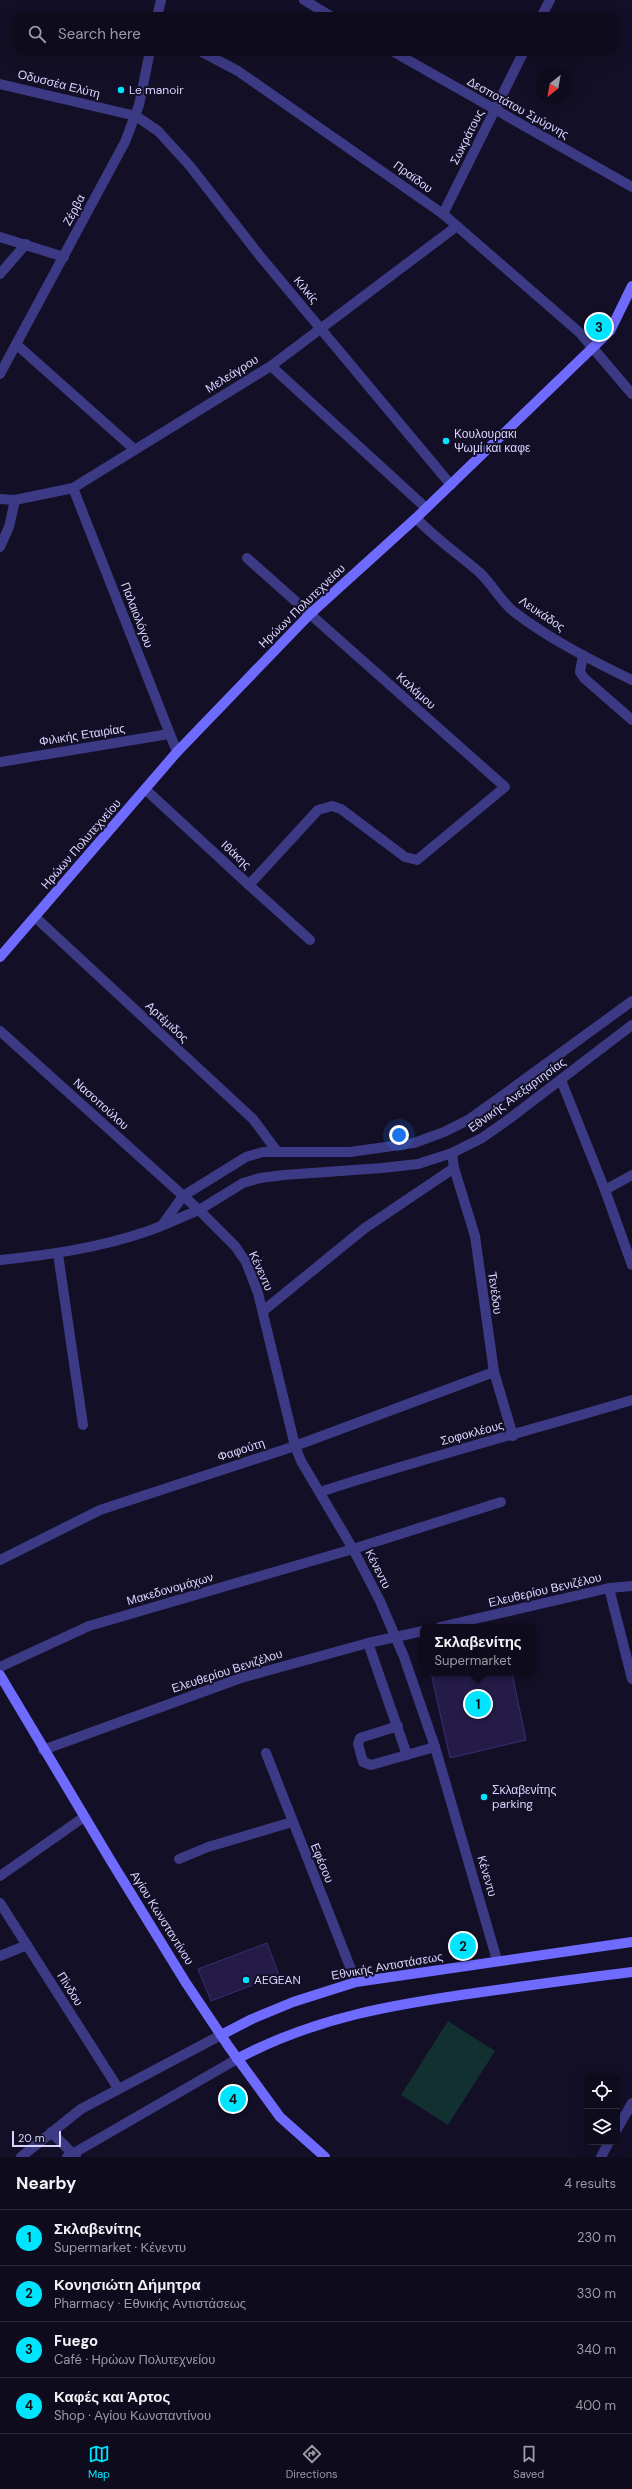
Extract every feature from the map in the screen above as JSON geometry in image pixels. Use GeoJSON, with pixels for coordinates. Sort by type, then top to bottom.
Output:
{"type":"FeatureCollection","features":[{"type":"Feature","properties":{"kind":"main road","name":"Ηρώων Πολυτεχνείου"},"geometry":{"type":"LineString","coordinates":[[0,957],[177,752],[310,614],[451,485],[614,326],[632,286]]}},
{"type":"Feature","properties":{"kind":"main road","name":"Αγίου Κωνσταντίνου"},"geometry":{"type":"LineString","coordinates":[[1,1680],[186,1983],[237,2059],[280,2117],[325,2157]]}},
{"type":"Feature","properties":{"kind":"main road","name":"Εθνικής Αντιστάσεως"},"geometry":{"type":"LineString","coordinates":[[221,2034],[293,2002],[356,1982],[497,1960],[632,1942]]}},
{"type":"Feature","properties":{"kind":"main road"},"geometry":{"type":"LineString","coordinates":[[237,2059],[262,2046],[297,2031],[359,2012],[424,2000],[632,1972]]}},
{"type":"Feature","properties":{"kind":"street"},"geometry":{"type":"LineString","coordinates":[[159,12],[161,0]]}},
{"type":"Feature","properties":{"kind":"street"},"geometry":{"type":"LineString","coordinates":[[303,0],[323,12]]}},
{"type":"Feature","properties":{"kind":"street"},"geometry":{"type":"LineString","coordinates":[[544,12],[550,0]]}},
{"type":"Feature","properties":{"kind":"street","name":"Ζέρβα"},"geometry":{"type":"LineString","coordinates":[[0,374],[64,257],[136,116],[149,56]]}},
{"type":"Feature","properties":{"kind":"street","name":"Πραϊδου"},"geometry":{"type":"LineString","coordinates":[[209,56],[245,76],[443,214],[557,311],[593,347],[632,394]]}},
{"type":"Feature","properties":{"kind":"street","name":"Δεσποτάτου Σμύρνης"},"geometry":{"type":"LineString","coordinates":[[401,56],[632,187]]}},
{"type":"Feature","properties":{"kind":"street","name":"Σωκράτους"},"geometry":{"type":"LineString","coordinates":[[443,214],[522,56]]}},
{"type":"Feature","properties":{"kind":"street","name":"Οδυσσέα Ελύτη"},"geometry":{"type":"LineString","coordinates":[[0,84],[136,116]]}},
{"type":"Feature","properties":{"kind":"street","name":"Κιλκίς"},"geometry":{"type":"LineString","coordinates":[[136,116],[158,131],[190,166],[321,329],[451,485]]}},
{"type":"Feature","properties":{"kind":"street","name":"Μελεάγρου"},"geometry":{"type":"LineString","coordinates":[[0,499],[15,500],[73,488],[134,449],[271,366],[457,226]]}},
{"type":"Feature","properties":{"kind":"street"},"geometry":{"type":"LineString","coordinates":[[0,237],[64,257]]}},
{"type":"Feature","properties":{"kind":"street"},"geometry":{"type":"LineString","coordinates":[[0,274],[26,244]]}},
{"type":"Feature","properties":{"kind":"street"},"geometry":{"type":"LineString","coordinates":[[16,344],[134,449]]}},
{"type":"Feature","properties":{"kind":"street"},"geometry":{"type":"LineString","coordinates":[[271,366],[426,508]]}},
{"type":"Feature","properties":{"kind":"street","name":"Παλαιολόγου"},"geometry":{"type":"LineString","coordinates":[[73,488],[177,752]]}},
{"type":"Feature","properties":{"kind":"street"},"geometry":{"type":"LineString","coordinates":[[0,547],[9,527],[15,500]]}},
{"type":"Feature","properties":{"kind":"street","name":"Λευκάδος"},"geometry":{"type":"LineString","coordinates":[[416,518],[441,543],[485,578],[512,610],[583,655],[632,680]]}},
{"type":"Feature","properties":{"kind":"street","name":"Καλάμου"},"geometry":{"type":"LineString","coordinates":[[247,558],[504,787],[417,860],[405,857],[341,809],[325,807],[318,810],[249,885]]}},
{"type":"Feature","properties":{"kind":"street"},"geometry":{"type":"LineString","coordinates":[[583,655],[580,672],[584,678],[632,720]]}},
{"type":"Feature","properties":{"kind":"street","name":"Φιλικής Εταιρίας"},"geometry":{"type":"LineString","coordinates":[[0,762],[169,734]]}},
{"type":"Feature","properties":{"kind":"street","name":"Ιθάκης"},"geometry":{"type":"LineString","coordinates":[[145,789],[310,940]]}},
{"type":"Feature","properties":{"kind":"street","name":"Αρτέμιδος"},"geometry":{"type":"LineString","coordinates":[[35,917],[253,1119],[276,1150]]}},
{"type":"Feature","properties":{"kind":"street"},"geometry":{"type":"LineString","coordinates":[[164,1224],[183,1196],[246,1157],[276,1150],[350,1152],[414,1143],[444,1132],[487,1106],[632,1001]]}},
{"type":"Feature","properties":{"kind":"street","name":"Εθνικής Ανεξαρτησίας"},"geometry":{"type":"LineString","coordinates":[[0,1260],[58,1254],[145,1232],[199,1210],[238,1186],[260,1178],[418,1164],[452,1153],[482,1138],[632,1026]]}},
{"type":"Feature","properties":{"kind":"street","name":"Νασοπούλου"},"geometry":{"type":"LineString","coordinates":[[0,1030],[199,1210]]}},
{"type":"Feature","properties":{"kind":"street"},"geometry":{"type":"LineString","coordinates":[[561,1080],[605,1190],[632,1265]]}},
{"type":"Feature","properties":{"kind":"street","name":"Τενέδου"},"geometry":{"type":"LineString","coordinates":[[452,1153],[454,1168],[475,1236],[494,1372],[512,1436]]}},
{"type":"Feature","properties":{"kind":"street"},"geometry":{"type":"LineString","coordinates":[[263,1311],[365,1228],[454,1168]]}},
{"type":"Feature","properties":{"kind":"street"},"geometry":{"type":"LineString","coordinates":[[605,1190],[632,1175]]}},
{"type":"Feature","properties":{"kind":"street","name":"Κένεντυ"},"geometry":{"type":"LineString","coordinates":[[199,1210],[235,1246],[246,1262],[263,1311],[295,1446],[300,1461],[353,1549],[395,1637],[435,1747],[497,1960]]}},
{"type":"Feature","properties":{"kind":"street"},"geometry":{"type":"LineString","coordinates":[[58,1254],[83,1424]]}},
{"type":"Feature","properties":{"kind":"street","name":"Φαφούτη"},"geometry":{"type":"LineString","coordinates":[[0,1560],[100,1510],[295,1446],[494,1372]]}},
{"type":"Feature","properties":{"kind":"street","name":"Σοφοκλέους"},"geometry":{"type":"LineString","coordinates":[[320,1492],[390,1469],[512,1436],[632,1400]]}},
{"type":"Feature","properties":{"kind":"street","name":"Μακεδονομάχων"},"geometry":{"type":"LineString","coordinates":[[0,1667],[89,1626],[353,1549],[501,1502]]}},
{"type":"Feature","properties":{"kind":"street","name":"Ελευθερίου Βενιζέλου"},"geometry":{"type":"LineString","coordinates":[[453,1624],[608,1588],[632,1586]]}},
{"type":"Feature","properties":{"kind":"street"},"geometry":{"type":"LineString","coordinates":[[608,1588],[632,1679]]}},
{"type":"Feature","properties":{"kind":"street","name":"Ελευθερίου Βενιζέλου"},"geometry":{"type":"LineString","coordinates":[[43,1750],[241,1678],[368,1643],[420,1632]]}},
{"type":"Feature","properties":{"kind":"street"},"geometry":{"type":"LineString","coordinates":[[368,1643],[407,1755]]}},
{"type":"Feature","properties":{"kind":"street"},"geometry":{"type":"LineString","coordinates":[[398,1726],[360,1738],[358,1744],[363,1762],[371,1765],[435,1747]]}},
{"type":"Feature","properties":{"kind":"street","name":"Εφέσου"},"geometry":{"type":"LineString","coordinates":[[266,1753],[356,1982]]}},
{"type":"Feature","properties":{"kind":"street"},"geometry":{"type":"LineString","coordinates":[[0,1876],[84,1817]]}},
{"type":"Feature","properties":{"kind":"street"},"geometry":{"type":"LineString","coordinates":[[179,1859],[208,1847],[292,1822]]}},
{"type":"Feature","properties":{"kind":"street","name":"Πίνδου"},"geometry":{"type":"LineString","coordinates":[[0,1903],[118,2088]]}},
{"type":"Feature","properties":{"kind":"street"},"geometry":{"type":"LineString","coordinates":[[0,1956],[27,1945]]}},
{"type":"Feature","properties":{"kind":"street","name":"Εθνικής Αντιστάσεως"},"geometry":{"type":"LineString","coordinates":[[20,2157],[81,2109],[221,2034]]}},
{"type":"Feature","properties":{"kind":"street"},"geometry":{"type":"LineString","coordinates":[[51,2132],[72,2156],[237,2059]]}},
{"type":"Feature","properties":{"kind":"street"},"geometry":{"type":"LineString","coordinates":[[620,2124],[632,2103]]}},
{"type":"Feature","properties":{"kind":"street"},"geometry":{"type":"LineString","coordinates":[[601,2157],[607,2145]]}},
{"type":"Feature","properties":{"kind":"green space"},"geometry":{"type":"Polygon","coordinates":[[[448,2021],[495,2051],[448,2125],[401,2095],[448,2021]]]}},
{"type":"Feature","properties":{"kind":"building"},"geometry":{"type":"Polygon","coordinates":[[[432,1676],[513,1676],[526,1740],[450,1758],[432,1676]]]}},
{"type":"Feature","properties":{"kind":"building"},"geometry":{"type":"Polygon","coordinates":[[[267,1943],[279,1975],[211,2001],[198,1969],[267,1943]]]}},
{"type":"Feature","properties":{"kind":"place","name":"Le manoir"},"geometry":{"type":"Point","coordinates":[121,90]}},
{"type":"Feature","properties":{"kind":"place","name":"Fuego"},"geometry":{"type":"Point","coordinates":[599,327]}},
{"type":"Feature","properties":{"kind":"place","name":"Κουλουρακι Ψωμί και καφε"},"geometry":{"type":"Point","coordinates":[446,441]}},
{"type":"Feature","properties":{"kind":"place","name":"Σκλαβενίτης"},"geometry":{"type":"Point","coordinates":[478,1704]}},
{"type":"Feature","properties":{"kind":"place","name":"Σκλαβενίτης parking"},"geometry":{"type":"Point","coordinates":[484,1797]}},
{"type":"Feature","properties":{"kind":"place","name":"Κονησιώτη Δήμητρα"},"geometry":{"type":"Point","coordinates":[463,1946]}},
{"type":"Feature","properties":{"kind":"place","name":"AEGEAN"},"geometry":{"type":"Point","coordinates":[246,1980]}},
{"type":"Feature","properties":{"kind":"place","name":"Καφές και Άρτος"},"geometry":{"type":"Point","coordinates":[233,2099]}}]}
